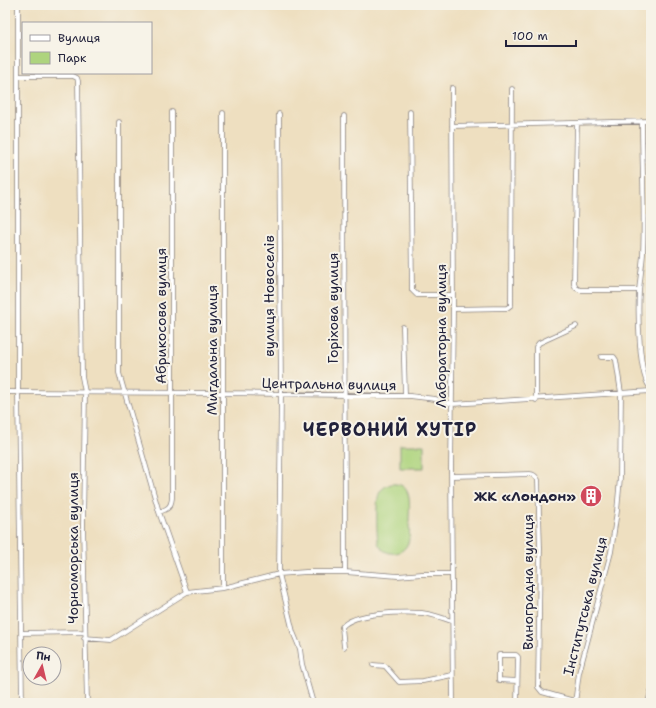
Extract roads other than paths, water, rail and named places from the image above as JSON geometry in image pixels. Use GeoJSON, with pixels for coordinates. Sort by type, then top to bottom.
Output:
{"type":"FeatureCollection","features":[{"type":"Feature","properties":{"kind":"street"},"geometry":{"type":"LineString","coordinates":[[18,5],[18,392],[22,703]]}},
{"type":"Feature","properties":{"kind":"street","name":"Чорноморська вулиця"},"geometry":{"type":"LineString","coordinates":[[18,76],[73,76],[77,78],[78,81],[82,377],[85,392],[83,525],[84,638],[87,703]]}},
{"type":"Feature","properties":{"kind":"street","name":"Лабораторна вулиця"},"geometry":{"type":"LineString","coordinates":[[452,88],[453,309],[451,574],[453,703]]}},
{"type":"Feature","properties":{"kind":"street"},"geometry":{"type":"LineString","coordinates":[[453,309],[507,308],[511,305],[512,89]]}},
{"type":"Feature","properties":{"kind":"street","name":"Абрикосова вулиця"},"geometry":{"type":"LineString","coordinates":[[159,512],[169,508],[172,498],[172,112]]}},
{"type":"Feature","properties":{"kind":"street"},"geometry":{"type":"LineString","coordinates":[[410,112],[412,290],[417,295],[453,295]]}},
{"type":"Feature","properties":{"kind":"street","name":"Мигдальна вулиця"},"geometry":{"type":"LineString","coordinates":[[223,113],[223,588]]}},
{"type":"Feature","properties":{"kind":"street","name":"вулиця Новоселів"},"geometry":{"type":"LineString","coordinates":[[279,114],[281,394],[278,574],[293,632],[300,648],[302,664],[313,703]]}},
{"type":"Feature","properties":{"kind":"street","name":"Горіхова вулиця"},"geometry":{"type":"LineString","coordinates":[[344,116],[345,572]]}},
{"type":"Feature","properties":{"kind":"street"},"geometry":{"type":"LineString","coordinates":[[642,121],[643,255],[639,290],[639,330],[642,368],[647,385],[651,390]]}},
{"type":"Feature","properties":{"kind":"street"},"geometry":{"type":"LineString","coordinates":[[452,126],[651,121]]}},
{"type":"Feature","properties":{"kind":"street"},"geometry":{"type":"LineString","coordinates":[[119,122],[119,373],[159,512],[187,592]]}},
{"type":"Feature","properties":{"kind":"street"},"geometry":{"type":"LineString","coordinates":[[577,124],[574,284],[576,288],[580,290],[639,290]]}},
{"type":"Feature","properties":{"kind":"street"},"geometry":{"type":"LineString","coordinates":[[536,400],[536,347],[539,343],[576,326]]}},
{"type":"Feature","properties":{"kind":"street"},"geometry":{"type":"LineString","coordinates":[[403,327],[405,396]]}},
{"type":"Feature","properties":{"kind":"street","name":"Інститутська вулиця"},"geometry":{"type":"LineString","coordinates":[[574,702],[579,673],[611,552],[620,478],[621,393],[616,360],[614,358],[601,357]]}},
{"type":"Feature","properties":{"kind":"street","name":"Центральна вулиця"},"geometry":{"type":"LineString","coordinates":[[5,392],[172,392],[405,396],[435,399],[452,404],[536,400],[651,390]]}},
{"type":"Feature","properties":{"kind":"street","name":"Виноградна вулиця"},"geometry":{"type":"LineString","coordinates":[[451,476],[532,474],[538,480],[540,548],[538,687],[542,692],[574,702]]}},
{"type":"Feature","properties":{"kind":"street"},"geometry":{"type":"LineString","coordinates":[[84,638],[111,640],[187,592],[223,588],[278,574],[345,572],[398,576],[451,574]]}},
{"type":"Feature","properties":{"kind":"street"},"geometry":{"type":"LineString","coordinates":[[344,647],[342,627],[359,616],[422,613],[452,621]]}},
{"type":"Feature","properties":{"kind":"street"},"geometry":{"type":"LineString","coordinates":[[22,634],[84,632]]}},
{"type":"Feature","properties":{"kind":"street"},"geometry":{"type":"LineString","coordinates":[[517,681],[499,680],[500,655],[517,656],[517,681],[517,703]]}},
{"type":"Feature","properties":{"kind":"street"},"geometry":{"type":"LineString","coordinates":[[373,665],[385,666],[400,682],[423,681],[452,675]]}},
{"type":"Feature","properties":{"kind":"street"},"geometry":{"type":"LineString","coordinates":[[648,703],[651,691]]}},
{"type":"Feature","properties":{"kind":"place","name":"ЖК «Лондон»"},"geometry":{"type":"Point","coordinates":[591,496]}},
{"type":"Feature","properties":{"kind":"district","name":"ЧЕРВОНИЙ ХУТІР"},"geometry":{"type":"Point","coordinates":[390,430]}}]}
